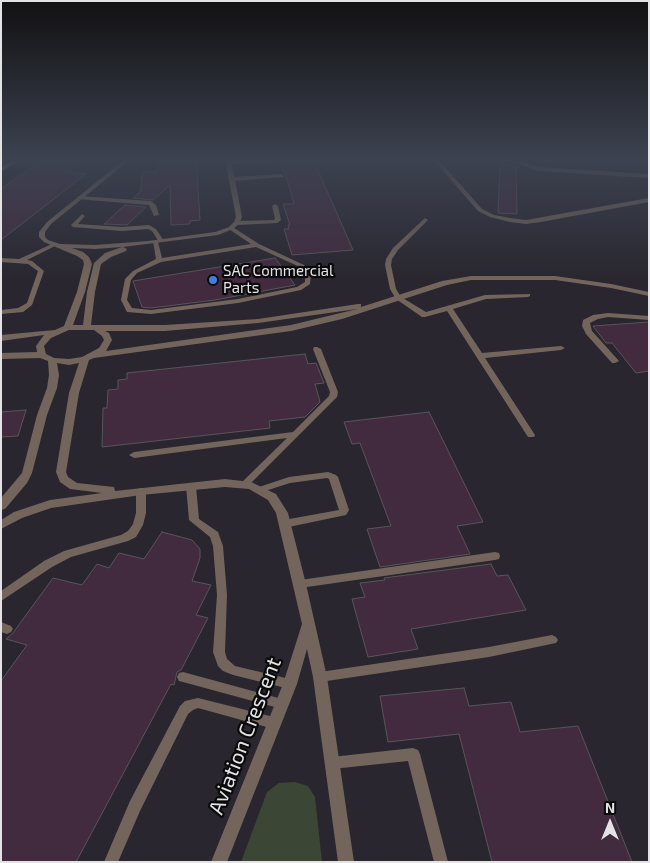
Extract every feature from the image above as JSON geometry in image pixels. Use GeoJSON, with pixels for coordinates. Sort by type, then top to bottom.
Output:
{"type":"FeatureCollection","features":[{"type":"Feature","properties":{"kind":"street"},"geometry":{"type":"LineString","coordinates":[[68,328],[81,292],[88,264],[82,256],[46,241],[42,237],[42,232],[49,223],[77,199]]}},
{"type":"Feature","properties":{"kind":"street"},"geometry":{"type":"LineString","coordinates":[[57,245],[95,247],[216,234],[234,225],[239,217],[236,199]]}},
{"type":"Feature","properties":{"kind":"street"},"geometry":{"type":"LineString","coordinates":[[91,327],[91,292],[101,259],[116,251],[155,242]]}},
{"type":"Feature","properties":{"kind":"street"},"geometry":{"type":"LineString","coordinates":[[1,356],[42,355],[52,360],[69,362],[96,355],[291,328],[339,317],[457,280],[514,276],[580,281],[649,294]]}},
{"type":"Feature","properties":{"kind":"street"},"geometry":{"type":"LineString","coordinates":[[1,338],[55,332],[68,328],[164,328],[258,321],[377,304]]}},
{"type":"Feature","properties":{"kind":"street"},"geometry":{"type":"LineString","coordinates":[[91,327],[102,331],[108,340],[102,350],[96,355]]}},
{"type":"Feature","properties":{"kind":"street"},"geometry":{"type":"LineString","coordinates":[[42,355],[40,346],[42,341],[55,332]]}},
{"type":"Feature","properties":{"kind":"street","name":"Aviation Crescent"},"geometry":{"type":"LineString","coordinates":[[85,359],[76,384],[69,416],[61,472],[64,479],[74,486],[138,492]]}},
{"type":"Feature","properties":{"kind":"street"},"geometry":{"type":"LineString","coordinates":[[2,503],[27,473],[42,415],[52,388],[54,375],[52,360]]}},
{"type":"Feature","properties":{"kind":"street","name":"Aviation Crescent"},"geometry":{"type":"LineString","coordinates":[[1,525],[18,515],[50,504],[191,486],[225,483],[244,485],[272,497],[282,513],[300,584],[320,677],[346,862]]}},
{"type":"Feature","properties":{"kind":"street","name":"Aviation Crescent"},"geometry":{"type":"LineString","coordinates":[[219,862],[290,684],[308,624]]}},
{"type":"Feature","properties":{"kind":"lane"},"geometry":{"type":"LineString","coordinates":[[97,199],[151,203],[156,215]]}},
{"type":"Feature","properties":{"kind":"lane"},"geometry":{"type":"LineString","coordinates":[[471,199],[480,210],[492,216],[526,222],[649,200]]}},
{"type":"Feature","properties":{"kind":"lane"},"geometry":{"type":"LineString","coordinates":[[234,225],[276,222],[278,220],[275,206]]}},
{"type":"Feature","properties":{"kind":"lane"},"geometry":{"type":"LineString","coordinates":[[82,216],[74,225],[122,229],[148,227],[154,230],[159,260]]}},
{"type":"Feature","properties":{"kind":"lane"},"geometry":{"type":"LineString","coordinates":[[425,220],[400,243],[389,259],[388,265],[393,289],[398,298],[425,315],[450,309],[484,297],[528,295]]}},
{"type":"Feature","properties":{"kind":"lane"},"geometry":{"type":"LineString","coordinates":[[234,225],[257,245],[302,266],[308,274],[308,283],[298,289],[238,301],[151,312],[130,310],[124,300],[128,280],[135,272],[159,260],[257,245]]}},
{"type":"Feature","properties":{"kind":"lane"},"geometry":{"type":"LineString","coordinates":[[22,260],[57,245]]}},
{"type":"Feature","properties":{"kind":"lane"},"geometry":{"type":"LineString","coordinates":[[1,260],[22,260],[34,264],[41,270],[32,301],[24,308],[1,312]]}},
{"type":"Feature","properties":{"kind":"lane"},"geometry":{"type":"LineString","coordinates":[[450,309],[531,435]]}},
{"type":"Feature","properties":{"kind":"lane"},"geometry":{"type":"LineString","coordinates":[[616,361],[589,332],[586,322],[596,317],[608,316],[649,318]]}},
{"type":"Feature","properties":{"kind":"lane"},"geometry":{"type":"LineString","coordinates":[[480,356],[561,348]]}},
{"type":"Feature","properties":{"kind":"lane"},"geometry":{"type":"LineString","coordinates":[[244,485],[333,397],[334,392],[317,349]]}},
{"type":"Feature","properties":{"kind":"lane"},"geometry":{"type":"LineString","coordinates":[[134,455],[296,434]]}},
{"type":"Feature","properties":{"kind":"lane"},"geometry":{"type":"LineString","coordinates":[[259,490],[289,480],[328,475],[333,477],[344,510],[343,513],[284,524]]}},
{"type":"Feature","properties":{"kind":"lane"},"geometry":{"type":"LineString","coordinates":[[191,486],[194,520],[214,535],[218,546],[222,595],[219,652],[222,662],[234,670],[290,684]]}},
{"type":"Feature","properties":{"kind":"lane"},"geometry":{"type":"LineString","coordinates":[[1,597],[68,554],[132,534],[138,525],[141,513],[138,492]]}},
{"type":"Feature","properties":{"kind":"lane"},"geometry":{"type":"LineString","coordinates":[[300,584],[495,556]]}},
{"type":"Feature","properties":{"kind":"lane"},"geometry":{"type":"LineString","coordinates":[[320,677],[489,652],[552,640]]}},
{"type":"Feature","properties":{"kind":"lane"},"geometry":{"type":"LineString","coordinates":[[183,677],[282,704]]}},
{"type":"Feature","properties":{"kind":"lane"},"geometry":{"type":"LineString","coordinates":[[111,862],[135,806],[184,710],[189,705],[198,703],[274,723]]}},
{"type":"Feature","properties":{"kind":"lane"},"geometry":{"type":"LineString","coordinates":[[332,762],[413,754],[441,862]]}},
{"type":"Feature","properties":{"kind":"shaded area"},"geometry":{"type":"Polygon","coordinates":[[[1,199],[649,199],[649,862],[1,862],[1,199]]]}},
{"type":"Feature","properties":{"kind":"green space"},"geometry":{"type":"Polygon","coordinates":[[[295,782],[308,786],[315,797],[322,862],[241,862],[267,792],[279,783],[295,782]]]}},
{"type":"Feature","properties":{"kind":"building"},"geometry":{"type":"Polygon","coordinates":[[[1,199],[53,199],[1,240],[1,199]]]}},
{"type":"Feature","properties":{"kind":"building"},"geometry":{"type":"Polygon","coordinates":[[[170,199],[199,199],[200,220],[190,221],[190,224],[171,225],[170,199]]]}},
{"type":"Feature","properties":{"kind":"building"},"geometry":{"type":"Polygon","coordinates":[[[293,199],[331,199],[353,250],[292,255],[284,229],[289,229],[288,225],[290,225],[283,204],[294,204],[293,199]]]}},
{"type":"Feature","properties":{"kind":"building"},"geometry":{"type":"Polygon","coordinates":[[[499,199],[517,199],[517,214],[498,213],[499,199]]]}},
{"type":"Feature","properties":{"kind":"building"},"geometry":{"type":"Polygon","coordinates":[[[125,205],[146,207],[127,225],[104,224],[125,205]]]}},
{"type":"Feature","properties":{"kind":"building"},"geometry":{"type":"Polygon","coordinates":[[[275,258],[295,285],[215,300],[151,308],[142,307],[133,281],[275,258]]]}},
{"type":"Feature","properties":{"kind":"building"},"geometry":{"type":"Polygon","coordinates":[[[649,322],[649,371],[636,373],[612,343],[606,343],[593,326],[649,322]]]}},
{"type":"Feature","properties":{"kind":"building"},"geometry":{"type":"Polygon","coordinates":[[[305,354],[308,364],[316,363],[324,383],[315,384],[320,402],[305,417],[269,421],[270,428],[102,447],[103,408],[107,408],[108,390],[118,389],[118,380],[127,379],[127,373],[305,354]]]}},
{"type":"Feature","properties":{"kind":"building"},"geometry":{"type":"Polygon","coordinates":[[[26,410],[18,436],[1,437],[1,412],[26,410]]]}},
{"type":"Feature","properties":{"kind":"building"},"geometry":{"type":"Polygon","coordinates":[[[429,412],[483,522],[457,526],[470,554],[380,567],[367,529],[391,526],[360,443],[352,444],[344,422],[429,412]]]}},
{"type":"Feature","properties":{"kind":"building"},"geometry":{"type":"Polygon","coordinates":[[[162,532],[192,540],[200,549],[200,558],[192,581],[211,585],[196,615],[208,618],[181,670],[177,672],[174,685],[171,684],[76,862],[1,862],[1,681],[27,645],[6,639],[13,633],[53,578],[82,585],[97,564],[109,568],[119,553],[144,559],[162,532]]]}},
{"type":"Feature","properties":{"kind":"building"},"geometry":{"type":"Polygon","coordinates":[[[491,564],[497,576],[508,575],[526,610],[411,629],[418,649],[368,657],[352,599],[365,597],[360,583],[385,580],[384,578],[491,564]]]}},
{"type":"Feature","properties":{"kind":"building"},"geometry":{"type":"Polygon","coordinates":[[[464,688],[469,706],[511,702],[520,732],[578,726],[632,862],[492,862],[459,734],[388,742],[380,696],[464,688]]]}},
{"type":"Feature","properties":{"kind":"place","name":"SAC Commercial Parts"},"geometry":{"type":"Point","coordinates":[213,280]}}]}
